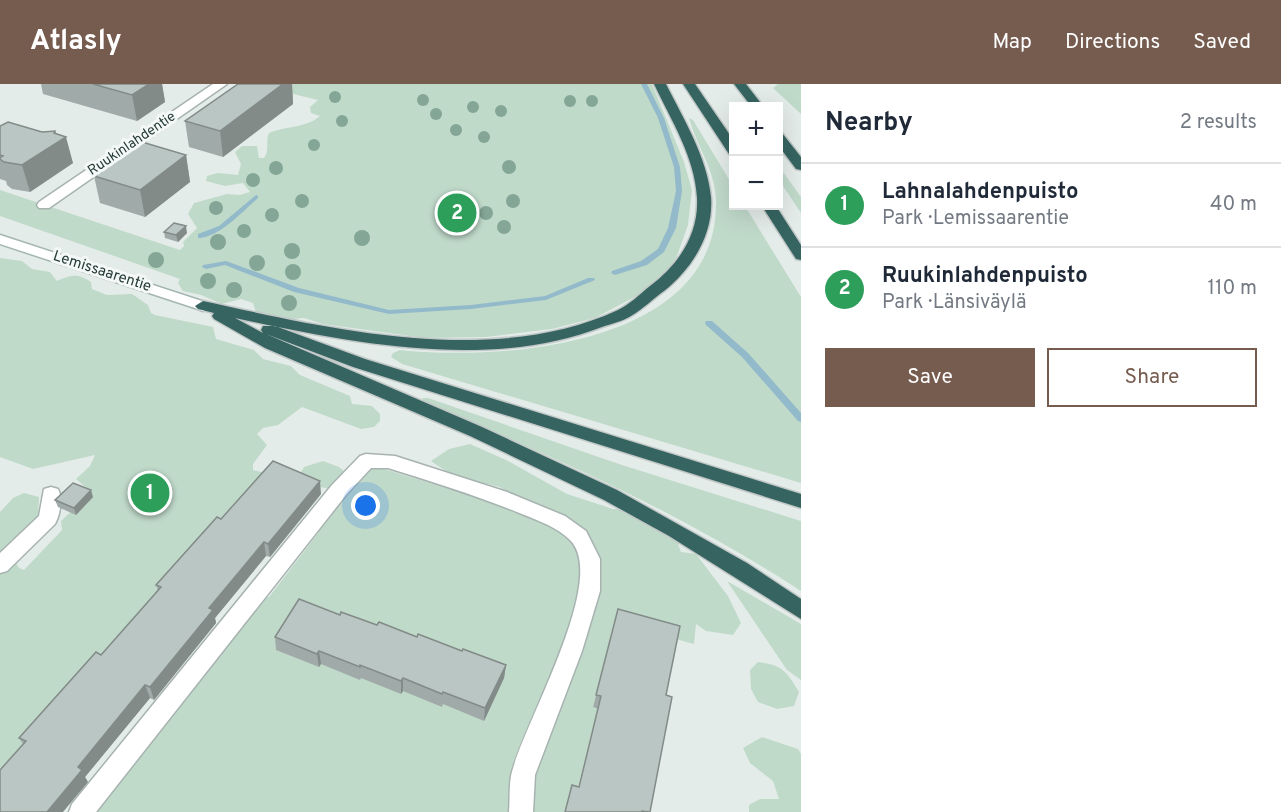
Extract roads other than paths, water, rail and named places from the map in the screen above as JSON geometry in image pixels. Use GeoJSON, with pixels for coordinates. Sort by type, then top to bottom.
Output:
{"type":"FeatureCollection","features":[{"type":"Feature","properties":{"kind":"highway"},"geometry":{"type":"LineString","coordinates":[[203,306],[315,331],[403,342],[460,344],[524,341],[573,333],[612,320],[642,303],[660,289],[690,255],[698,241],[704,201],[696,162],[660,84]]}},
{"type":"Feature","properties":{"kind":"highway"},"geometry":{"type":"LineString","coordinates":[[689,84],[729,144]]}},
{"type":"Feature","properties":{"kind":"highway"},"geometry":{"type":"LineString","coordinates":[[741,84],[754,102]]}},
{"type":"Feature","properties":{"kind":"highway"},"geometry":{"type":"LineString","coordinates":[[783,143],[801,166]]}},
{"type":"Feature","properties":{"kind":"highway"},"geometry":{"type":"LineString","coordinates":[[772,210],[801,256]]}},
{"type":"Feature","properties":{"kind":"highway"},"geometry":{"type":"LineString","coordinates":[[203,306],[359,363],[801,501]]}},
{"type":"Feature","properties":{"kind":"highway"},"geometry":{"type":"LineString","coordinates":[[203,306],[271,344],[608,493],[718,555],[801,610]]}},
{"type":"Feature","properties":{"kind":"street","name":"Ruukinlahdentie"},"geometry":{"type":"LineString","coordinates":[[44,205],[221,84]]}},
{"type":"Feature","properties":{"kind":"street","name":"Lemissaarentie"},"geometry":{"type":"LineString","coordinates":[[0,239],[203,306]]}},
{"type":"Feature","properties":{"kind":"street"},"geometry":{"type":"LineString","coordinates":[[81,812],[339,490],[366,461],[388,461],[500,497],[558,521],[579,536],[590,560],[590,591],[571,651],[523,775],[521,812]]}},
{"type":"Feature","properties":{"kind":"street"},"geometry":{"type":"LineString","coordinates":[[0,565],[48,519],[51,494]]}},
{"type":"Feature","properties":{"kind":"waterway"},"geometry":{"type":"LineString","coordinates":[[615,273],[644,263],[661,250],[672,228],[679,191],[677,167],[661,118],[644,84]]}},
{"type":"Feature","properties":{"kind":"waterway"},"geometry":{"type":"LineString","coordinates":[[201,236],[221,227],[256,197]]}},
{"type":"Feature","properties":{"kind":"waterway"},"geometry":{"type":"LineString","coordinates":[[206,267],[226,263],[297,290],[389,312],[471,307],[546,298],[591,280]]}},
{"type":"Feature","properties":{"kind":"waterway"},"geometry":{"type":"LineString","coordinates":[[709,323],[745,355],[801,419]]}},
{"type":"Feature","properties":{"kind":"place","name":"Ruukinlahdenpuisto"},"geometry":{"type":"Point","coordinates":[457,213]}},
{"type":"Feature","properties":{"kind":"place","name":"Lahnalahdenpuisto"},"geometry":{"type":"Point","coordinates":[150,493]}}]}
